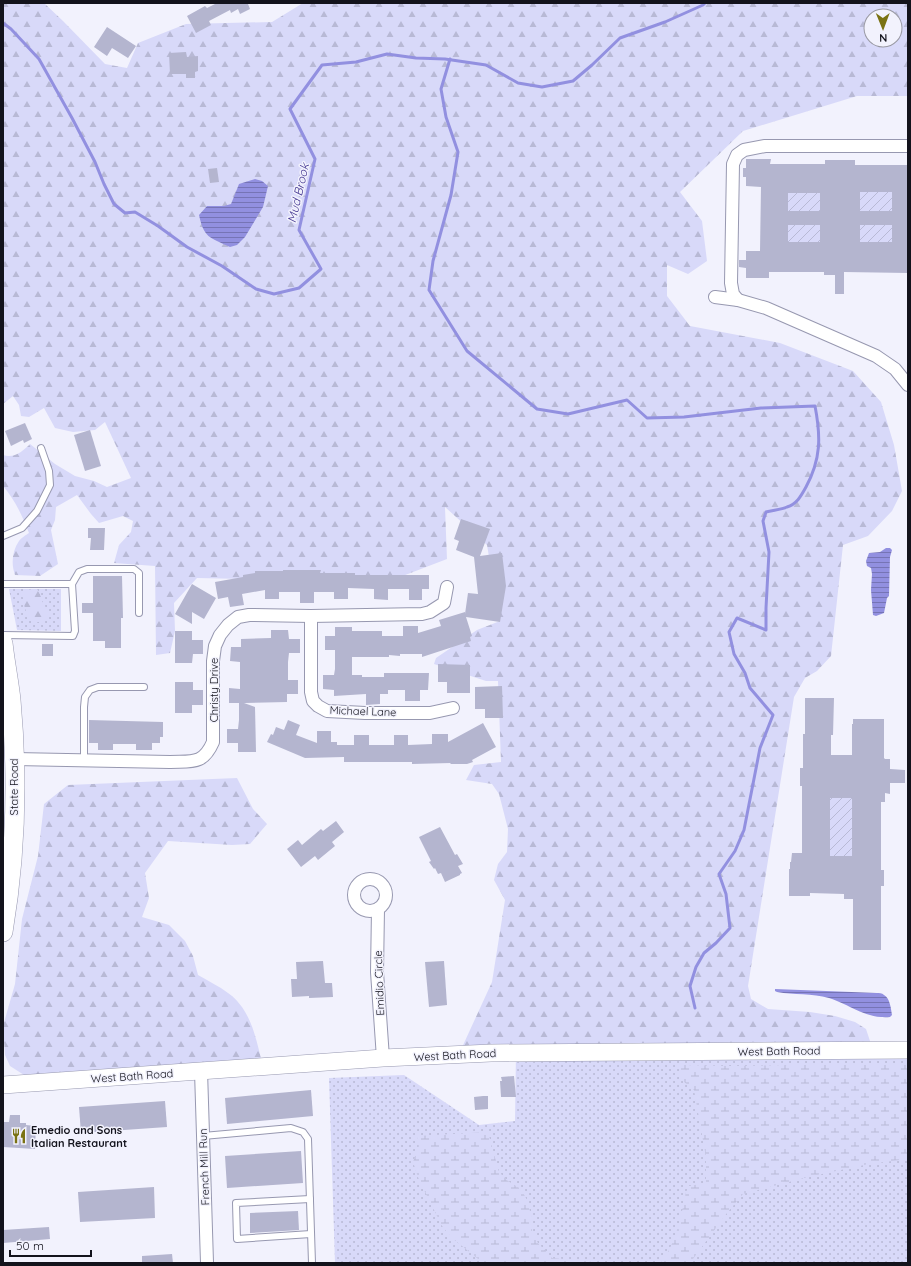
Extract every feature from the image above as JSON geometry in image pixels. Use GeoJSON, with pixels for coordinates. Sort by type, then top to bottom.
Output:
{"type":"FeatureCollection","features":[{"type":"Feature","properties":{"kind":"main road","name":"State Road"},"geometry":{"type":"LineString","coordinates":[[3,643],[11,699],[15,759],[14,841],[3,932]]}},
{"type":"Feature","properties":{"kind":"street"},"geometry":{"type":"LineString","coordinates":[[738,300],[733,294],[731,283],[734,164],[737,155],[744,150],[765,146],[908,146]]}},
{"type":"Feature","properties":{"kind":"street"},"geometry":{"type":"LineString","coordinates":[[715,297],[738,300],[766,308],[876,356],[895,370],[908,385]]}},
{"type":"Feature","properties":{"kind":"street","name":"Christy Drive"},"geometry":{"type":"LineString","coordinates":[[15,759],[170,762],[192,761],[202,758],[209,752],[213,742],[213,662],[215,646],[220,635],[228,625],[238,618],[249,615],[311,616],[422,614],[430,612],[444,603],[447,587]]}},
{"type":"Feature","properties":{"kind":"street","name":"Michael Lane"},"geometry":{"type":"LineString","coordinates":[[311,616],[311,692],[313,701],[318,706],[327,711],[365,713],[430,713],[453,708]]}},
{"type":"Feature","properties":{"kind":"street","name":"Emidio Circle"},"geometry":{"type":"LineString","coordinates":[[378,909],[376,972],[383,1058]]}},
{"type":"Feature","properties":{"kind":"street","name":"West Bath Road"},"geometry":{"type":"LineString","coordinates":[[3,1085],[383,1058],[491,1052],[908,1050]]}},
{"type":"Feature","properties":{"kind":"street","name":"French Mill Run"},"geometry":{"type":"LineString","coordinates":[[201,1071],[206,1263]]}},
{"type":"Feature","properties":{"kind":"lane"},"geometry":{"type":"LineString","coordinates":[[3,536],[22,528],[37,511],[50,485],[49,471],[41,448]]}},
{"type":"Feature","properties":{"kind":"lane"},"geometry":{"type":"LineString","coordinates":[[3,635],[73,636],[75,631],[72,584],[79,572],[87,569],[134,569],[139,573],[139,612]]}},
{"type":"Feature","properties":{"kind":"lane"},"geometry":{"type":"LineString","coordinates":[[3,584],[72,584]]}},
{"type":"Feature","properties":{"kind":"lane"},"geometry":{"type":"LineString","coordinates":[[84,760],[84,707],[85,697],[90,690],[98,687],[144,687]]}},
{"type":"Feature","properties":{"kind":"lane"},"geometry":{"type":"LineString","coordinates":[[203,1136],[291,1128],[303,1132],[308,1139],[312,1263]]}},
{"type":"Feature","properties":{"kind":"lane"},"geometry":{"type":"LineString","coordinates":[[310,1199],[236,1203],[238,1239],[311,1234]]}},
{"type":"Feature","properties":{"kind":"green space"},"geometry":{"type":"Polygon","coordinates":[[[3,3],[44,3],[105,64],[127,68],[138,43],[186,24],[272,22],[303,3],[908,3],[908,96],[857,96],[743,131],[680,192],[702,221],[707,261],[688,274],[667,265],[667,296],[690,326],[780,343],[853,371],[881,402],[894,445],[902,491],[892,511],[868,536],[843,545],[831,656],[817,671],[805,678],[794,697],[748,986],[751,999],[768,1009],[810,1012],[835,1016],[855,1022],[866,1029],[873,1050],[459,1054],[492,982],[505,900],[494,880],[498,864],[507,852],[508,829],[499,794],[492,784],[466,780],[474,765],[501,762],[498,681],[486,681],[434,664],[436,658],[477,630],[500,621],[487,545],[445,507],[447,559],[387,582],[197,578],[174,603],[175,631],[170,653],[156,655],[155,566],[114,563],[119,545],[131,532],[133,521],[123,516],[99,523],[77,495],[56,507],[55,520],[51,530],[58,564],[40,576],[15,575],[13,562],[15,549],[20,540],[29,533],[18,508],[3,486],[3,455],[15,455],[30,444],[55,464],[75,476],[94,481],[107,487],[131,478],[105,422],[95,430],[73,432],[55,428],[44,408],[29,417],[21,416],[19,405],[13,396],[3,404],[3,3]]]}},
{"type":"Feature","properties":{"kind":"green space"},"geometry":{"type":"Polygon","coordinates":[[[860,192],[892,192],[892,213],[870,211],[860,216],[860,192]]]}},
{"type":"Feature","properties":{"kind":"green space"},"geometry":{"type":"Polygon","coordinates":[[[788,193],[820,193],[820,217],[788,213],[788,193]]]}},
{"type":"Feature","properties":{"kind":"green space"},"geometry":{"type":"Polygon","coordinates":[[[892,219],[892,245],[884,243],[868,243],[860,245],[860,222],[892,219]]]}},
{"type":"Feature","properties":{"kind":"green space"},"geometry":{"type":"Polygon","coordinates":[[[788,220],[820,222],[820,244],[788,245],[788,220]]]}},
{"type":"Feature","properties":{"kind":"green space"},"geometry":{"type":"Polygon","coordinates":[[[9,589],[61,589],[61,631],[17,630],[9,589]]]}},
{"type":"Feature","properties":{"kind":"green space"},"geometry":{"type":"Polygon","coordinates":[[[37,589],[49,613],[48,618],[35,622],[27,613],[23,593],[24,590],[37,589]]]}},
{"type":"Feature","properties":{"kind":"green space"},"geometry":{"type":"Polygon","coordinates":[[[237,778],[253,809],[267,824],[250,844],[232,845],[168,841],[145,873],[149,898],[142,917],[169,925],[185,941],[193,956],[198,975],[228,993],[243,1008],[252,1026],[263,1066],[35,1082],[10,1066],[5,1055],[3,1026],[15,984],[22,919],[38,856],[44,804],[68,785],[237,778]]]}},
{"type":"Feature","properties":{"kind":"green space"},"geometry":{"type":"Polygon","coordinates":[[[852,789],[852,856],[830,865],[830,798],[852,789]]]}},
{"type":"Feature","properties":{"kind":"green space"},"geometry":{"type":"Polygon","coordinates":[[[908,1049],[908,1263],[335,1263],[329,1078],[404,1075],[479,1125],[515,1121],[516,1052],[908,1049]]]}},
{"type":"Feature","properties":{"kind":"green space"},"geometry":{"type":"Polygon","coordinates":[[[908,1063],[908,1159],[869,1164],[808,1177],[743,1194],[690,1263],[660,1263],[670,1249],[674,1239],[686,1192],[689,1186],[706,1183],[706,1157],[694,1090],[683,1081],[679,1074],[681,1065],[732,1066],[908,1063]]]}},
{"type":"Feature","properties":{"kind":"green space"},"geometry":{"type":"Polygon","coordinates":[[[488,1132],[499,1172],[508,1181],[521,1189],[527,1200],[531,1215],[532,1231],[538,1243],[552,1258],[611,1263],[483,1263],[452,1238],[442,1226],[419,1180],[413,1162],[418,1147],[417,1136],[488,1132]]]}},
{"type":"Feature","properties":{"kind":"shaded area"},"geometry":{"type":"Polygon","coordinates":[[[255,179],[262,181],[268,186],[263,207],[245,237],[237,245],[230,247],[208,236],[205,233],[199,215],[207,206],[224,206],[231,204],[239,184],[255,179]]]}},
{"type":"Feature","properties":{"kind":"shaded area"},"geometry":{"type":"Polygon","coordinates":[[[886,548],[890,548],[892,550],[890,557],[889,596],[887,598],[884,613],[876,616],[873,615],[871,568],[867,566],[866,561],[869,553],[880,552],[886,548]]]}},
{"type":"Feature","properties":{"kind":"shaded area"},"geometry":{"type":"Polygon","coordinates":[[[775,989],[880,993],[888,999],[892,1015],[890,1017],[873,1016],[829,998],[816,995],[777,992],[775,989]]]}},
{"type":"Feature","properties":{"kind":"building"},"geometry":{"type":"Polygon","coordinates":[[[217,3],[250,3],[248,4],[250,9],[240,14],[238,9],[231,13],[230,10],[209,21],[211,25],[196,33],[187,16],[205,6],[207,8],[217,3]]]}},
{"type":"Feature","properties":{"kind":"building"},"geometry":{"type":"Polygon","coordinates":[[[107,27],[136,46],[128,58],[112,48],[107,56],[94,47],[107,27]]]}},
{"type":"Feature","properties":{"kind":"building"},"geometry":{"type":"Polygon","coordinates":[[[186,52],[187,57],[198,56],[198,71],[195,72],[195,78],[186,78],[186,74],[170,74],[169,53],[186,52]]]}},
{"type":"Feature","properties":{"kind":"building"},"geometry":{"type":"Polygon","coordinates":[[[746,159],[771,159],[770,164],[825,164],[825,160],[855,160],[855,165],[908,165],[908,273],[844,272],[844,294],[835,294],[835,275],[824,275],[824,272],[769,272],[769,278],[746,278],[746,268],[739,267],[739,260],[746,260],[746,251],[760,251],[761,187],[746,186],[746,177],[743,177],[743,168],[746,168],[746,159]],[[860,192],[860,211],[892,211],[892,192],[860,192]],[[788,193],[788,211],[820,211],[820,193],[788,193]],[[788,225],[788,242],[820,242],[820,225],[788,225]],[[860,225],[860,242],[892,242],[892,225],[860,225]]]}},
{"type":"Feature","properties":{"kind":"building"},"geometry":{"type":"Polygon","coordinates":[[[217,168],[219,182],[210,183],[208,169],[217,168]]]}},
{"type":"Feature","properties":{"kind":"building"},"geometry":{"type":"Polygon","coordinates":[[[25,423],[32,439],[24,443],[23,440],[11,446],[5,431],[25,423]]]}},
{"type":"Feature","properties":{"kind":"building"},"geometry":{"type":"Polygon","coordinates":[[[90,430],[101,466],[85,471],[74,435],[90,430]]]}},
{"type":"Feature","properties":{"kind":"building"},"geometry":{"type":"Polygon","coordinates":[[[461,519],[490,529],[480,556],[502,553],[506,586],[500,622],[466,617],[472,636],[470,637],[471,641],[422,657],[422,654],[400,654],[400,656],[389,655],[389,657],[352,657],[352,675],[362,675],[362,677],[384,677],[384,673],[429,673],[428,690],[420,690],[420,701],[405,701],[405,690],[388,690],[388,694],[380,694],[380,704],[366,705],[366,694],[334,696],[334,690],[323,689],[323,675],[334,675],[335,650],[325,650],[325,636],[335,636],[335,627],[352,627],[352,631],[382,631],[382,636],[403,636],[403,626],[418,626],[418,633],[441,626],[439,620],[465,612],[465,614],[468,593],[478,594],[474,557],[456,550],[459,541],[454,539],[461,519]]]}},
{"type":"Feature","properties":{"kind":"building"},"geometry":{"type":"Polygon","coordinates":[[[88,528],[105,528],[104,550],[90,550],[91,538],[88,538],[88,528]]]}},
{"type":"Feature","properties":{"kind":"building"},"geometry":{"type":"Polygon","coordinates":[[[321,570],[320,573],[355,573],[355,575],[429,575],[429,589],[422,589],[422,600],[409,600],[409,589],[388,589],[388,600],[374,599],[374,589],[348,588],[348,599],[334,599],[334,592],[314,592],[314,603],[300,603],[300,592],[279,592],[279,599],[265,599],[265,590],[242,594],[244,605],[230,607],[228,597],[218,599],[215,582],[243,577],[243,575],[255,573],[255,571],[321,570]]]}},
{"type":"Feature","properties":{"kind":"building"},"geometry":{"type":"Polygon","coordinates":[[[93,576],[122,576],[123,618],[121,618],[121,648],[105,648],[105,641],[93,641],[93,613],[82,613],[82,603],[93,603],[93,576]]]}},
{"type":"Feature","properties":{"kind":"building"},"geometry":{"type":"Polygon","coordinates":[[[192,584],[216,598],[204,619],[192,612],[192,624],[175,614],[192,584]]]}},
{"type":"Feature","properties":{"kind":"building"},"geometry":{"type":"Polygon","coordinates":[[[271,630],[288,630],[289,639],[300,639],[300,653],[289,653],[288,662],[288,680],[298,680],[298,694],[287,694],[287,702],[244,703],[255,707],[256,752],[238,752],[238,743],[227,743],[227,729],[238,729],[239,720],[239,703],[229,703],[229,688],[240,689],[240,662],[230,661],[231,647],[241,647],[241,639],[271,638],[271,630]]]}},
{"type":"Feature","properties":{"kind":"building"},"geometry":{"type":"Polygon","coordinates":[[[175,631],[192,631],[192,640],[203,640],[203,654],[193,654],[192,663],[175,663],[175,631]]]}},
{"type":"Feature","properties":{"kind":"building"},"geometry":{"type":"Polygon","coordinates":[[[42,644],[53,644],[53,656],[42,656],[42,644]]]}},
{"type":"Feature","properties":{"kind":"building"},"geometry":{"type":"Polygon","coordinates":[[[438,664],[470,665],[470,693],[447,693],[447,682],[438,682],[438,664]]]}},
{"type":"Feature","properties":{"kind":"building"},"geometry":{"type":"Polygon","coordinates":[[[175,682],[193,682],[193,690],[203,690],[203,705],[192,705],[192,713],[175,713],[175,682]]]}},
{"type":"Feature","properties":{"kind":"building"},"geometry":{"type":"Polygon","coordinates":[[[502,686],[503,718],[485,718],[485,709],[475,709],[475,687],[502,686]]]}},
{"type":"Feature","properties":{"kind":"building"},"geometry":{"type":"Polygon","coordinates":[[[805,698],[834,698],[831,755],[852,755],[853,719],[884,719],[884,758],[890,759],[890,769],[905,770],[905,783],[890,783],[890,794],[885,793],[885,802],[881,802],[881,870],[884,870],[884,886],[881,886],[881,950],[853,950],[853,899],[844,899],[844,894],[810,893],[810,896],[789,896],[789,869],[792,853],[802,853],[802,786],[800,786],[800,768],[803,768],[803,734],[805,734],[805,698]],[[830,798],[830,856],[852,856],[852,798],[830,798]]]}},
{"type":"Feature","properties":{"kind":"building"},"geometry":{"type":"Polygon","coordinates":[[[89,720],[163,722],[163,737],[160,737],[160,743],[152,743],[152,750],[136,750],[136,744],[113,744],[113,750],[98,750],[98,743],[89,743],[89,720]]]}},
{"type":"Feature","properties":{"kind":"building"},"geometry":{"type":"Polygon","coordinates":[[[288,720],[300,725],[296,735],[317,743],[317,731],[331,731],[331,742],[337,742],[337,745],[354,745],[354,735],[369,735],[369,745],[394,745],[394,735],[408,735],[408,745],[432,744],[432,734],[448,734],[448,742],[483,723],[496,747],[472,760],[473,762],[467,764],[344,762],[344,757],[305,758],[267,742],[271,734],[273,735],[276,727],[284,730],[288,720]]]}},
{"type":"Feature","properties":{"kind":"building"},"geometry":{"type":"Polygon","coordinates":[[[336,821],[344,832],[332,842],[335,846],[318,860],[315,856],[301,867],[287,849],[298,840],[302,845],[321,829],[323,831],[336,821]]]}},
{"type":"Feature","properties":{"kind":"building"},"geometry":{"type":"Polygon","coordinates":[[[440,827],[455,855],[457,854],[463,864],[458,866],[462,873],[460,875],[445,882],[441,873],[438,874],[429,862],[431,861],[419,837],[440,827]]]}},
{"type":"Feature","properties":{"kind":"building"},"geometry":{"type":"Polygon","coordinates":[[[323,961],[325,983],[332,983],[333,997],[292,997],[291,979],[297,979],[296,962],[323,961]]]}},
{"type":"Feature","properties":{"kind":"building"},"geometry":{"type":"Polygon","coordinates":[[[444,961],[447,1005],[429,1007],[425,962],[444,961]]]}},
{"type":"Feature","properties":{"kind":"building"},"geometry":{"type":"Polygon","coordinates":[[[514,1076],[516,1097],[501,1097],[501,1077],[514,1076]]]}},
{"type":"Feature","properties":{"kind":"building"},"geometry":{"type":"Polygon","coordinates":[[[311,1090],[313,1116],[227,1124],[225,1098],[311,1090]]]}},
{"type":"Feature","properties":{"kind":"building"},"geometry":{"type":"Polygon","coordinates":[[[488,1096],[488,1109],[475,1110],[474,1097],[488,1096]]]}},
{"type":"Feature","properties":{"kind":"building"},"geometry":{"type":"Polygon","coordinates":[[[165,1101],[167,1127],[81,1133],[79,1107],[165,1101]]]}},
{"type":"Feature","properties":{"kind":"building","name":"Emedio and Sons Italian Restaurant"},"geometry":{"type":"Polygon","coordinates":[[[10,1115],[20,1115],[20,1123],[36,1126],[35,1149],[3,1147],[3,1122],[9,1122],[10,1115]]]}},
{"type":"Feature","properties":{"kind":"building"},"geometry":{"type":"Polygon","coordinates":[[[301,1151],[303,1183],[227,1188],[225,1156],[301,1151]]]}},
{"type":"Feature","properties":{"kind":"building"},"geometry":{"type":"Polygon","coordinates":[[[154,1187],[155,1218],[80,1222],[78,1192],[154,1187]]]}},
{"type":"Feature","properties":{"kind":"building"},"geometry":{"type":"Polygon","coordinates":[[[298,1211],[299,1230],[250,1233],[250,1213],[298,1211]]]}},
{"type":"Feature","properties":{"kind":"building"},"geometry":{"type":"Polygon","coordinates":[[[49,1227],[50,1239],[3,1243],[3,1230],[49,1227]]]}},
{"type":"Feature","properties":{"kind":"building"},"geometry":{"type":"Polygon","coordinates":[[[172,1254],[173,1263],[142,1263],[142,1256],[172,1254]]]}},
{"type":"Feature","properties":{"kind":"waterway","name":"Mud Brook"},"geometry":{"type":"LineString","coordinates":[[3,23],[11,29],[39,59],[95,162],[114,204],[125,213],[135,212],[158,226],[187,247],[222,266],[256,289],[274,294],[299,288],[321,269],[299,230],[315,159],[290,109],[322,65],[356,62],[387,54],[416,58],[445,59],[486,65],[518,83],[542,87],[573,81],[620,38],[665,22],[705,3]]}},
{"type":"Feature","properties":{"kind":"waterway"},"geometry":{"type":"LineString","coordinates":[[450,59],[441,89],[446,117],[458,152],[451,195],[433,261],[429,290],[467,351],[537,409],[568,414],[627,400],[647,418],[684,417],[761,408],[815,406],[819,438],[815,467],[811,477],[796,502],[785,508],[766,512],[763,521],[769,552],[766,630],[737,618],[729,632],[734,654],[745,673],[750,688],[773,715],[760,748],[744,830],[735,851],[719,874],[726,894],[730,928],[704,953],[696,967],[690,986],[695,1008]]}},
{"type":"Feature","properties":{"kind":"place","name":"Emedio and Sons Italian Restaurant"},"geometry":{"type":"Point","coordinates":[19,1136]}}]}
